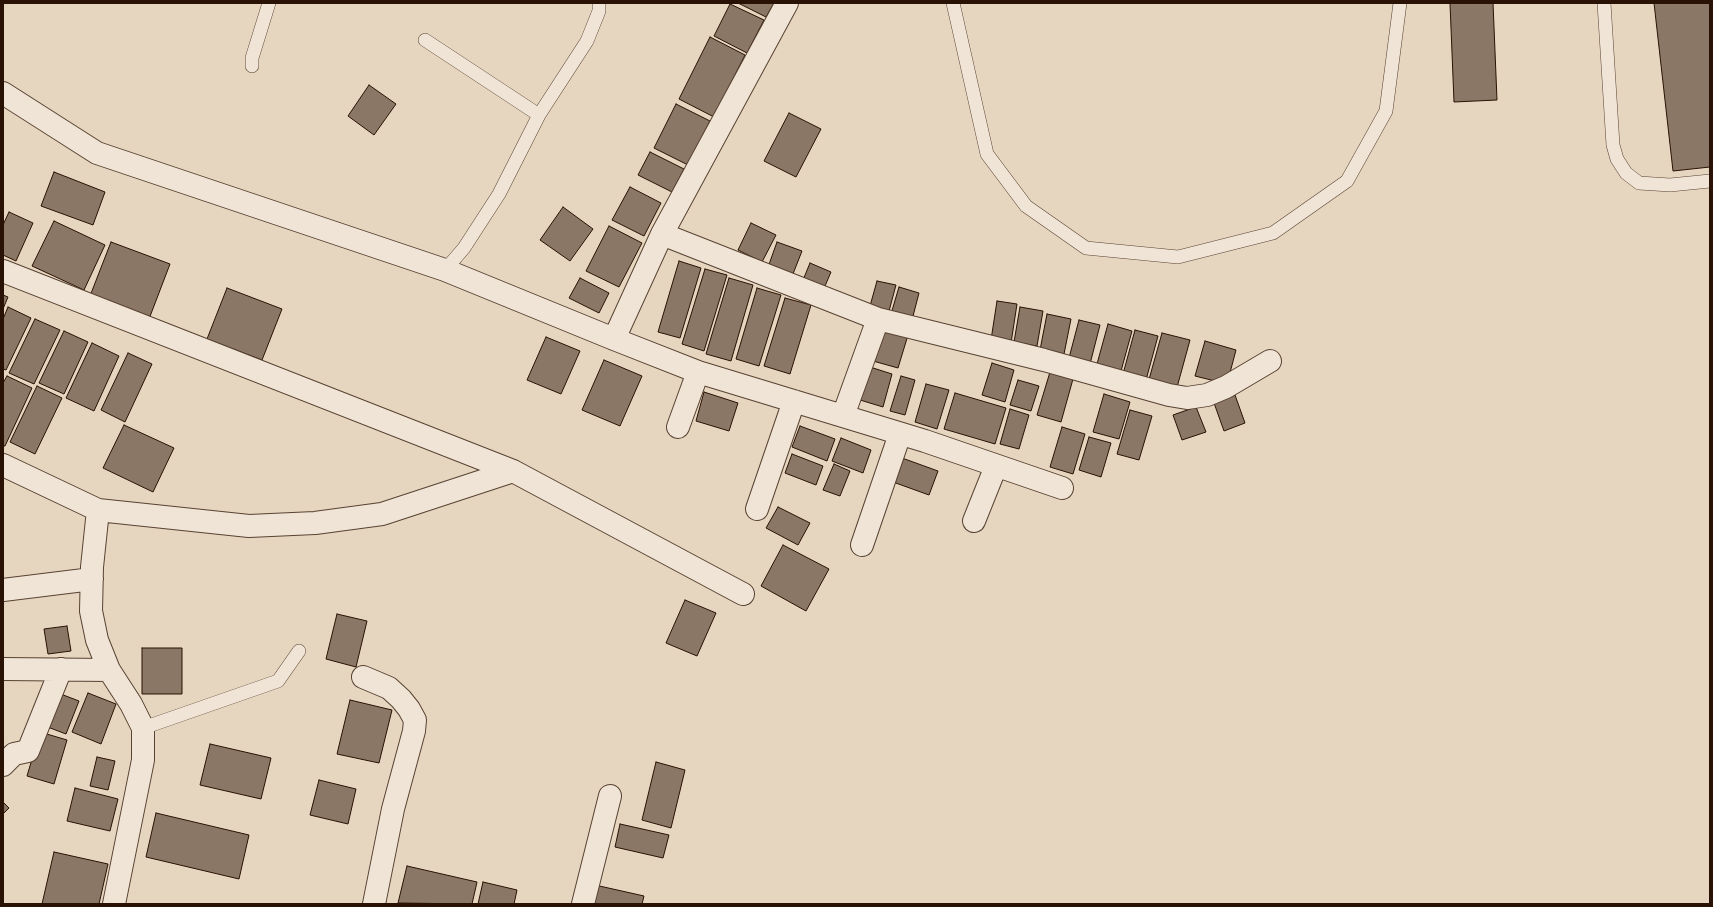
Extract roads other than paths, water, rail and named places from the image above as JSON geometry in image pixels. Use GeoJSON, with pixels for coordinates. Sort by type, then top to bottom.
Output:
{"type":"FeatureCollection","features":[{"type":"Feature","properties":{"kind":"street"},"geometry":{"type":"LineString","coordinates":[[614,339],[662,234],[787,3]]}},
{"type":"Feature","properties":{"kind":"street"},"geometry":{"type":"LineString","coordinates":[[5,98],[97,153],[445,270],[698,372],[900,434],[1062,488]]}},
{"type":"Feature","properties":{"kind":"street"},"geometry":{"type":"LineString","coordinates":[[662,234],[878,319],[1044,360],[1169,396],[1187,398],[1207,395],[1226,387],[1270,361]]}},
{"type":"Feature","properties":{"kind":"street"},"geometry":{"type":"LineString","coordinates":[[3,271],[513,471],[743,594]]}},
{"type":"Feature","properties":{"kind":"street"},"geometry":{"type":"LineString","coordinates":[[843,416],[878,319]]}},
{"type":"Feature","properties":{"kind":"street"},"geometry":{"type":"LineString","coordinates":[[678,427],[698,372]]}},
{"type":"Feature","properties":{"kind":"street"},"geometry":{"type":"LineString","coordinates":[[757,509],[794,401]]}},
{"type":"Feature","properties":{"kind":"street"},"geometry":{"type":"LineString","coordinates":[[862,545],[900,434]]}},
{"type":"Feature","properties":{"kind":"street"},"geometry":{"type":"LineString","coordinates":[[3,465],[98,510],[249,526],[315,523],[382,514],[513,471]]}},
{"type":"Feature","properties":{"kind":"street"},"geometry":{"type":"LineString","coordinates":[[974,521],[996,466]]}},
{"type":"Feature","properties":{"kind":"street"},"geometry":{"type":"LineString","coordinates":[[98,510],[92,579],[91,611],[95,633],[109,670],[131,704],[143,728],[143,760],[114,904]]}},
{"type":"Feature","properties":{"kind":"street"},"geometry":{"type":"LineString","coordinates":[[3,590],[92,579]]}},
{"type":"Feature","properties":{"kind":"street"},"geometry":{"type":"LineString","coordinates":[[3,668],[109,670]]}},
{"type":"Feature","properties":{"kind":"street"},"geometry":{"type":"LineString","coordinates":[[3,765],[14,754],[28,751],[61,669]]}},
{"type":"Feature","properties":{"kind":"street"},"geometry":{"type":"LineString","coordinates":[[363,677],[389,688],[401,699],[415,720],[414,731],[393,809],[374,904]]}},
{"type":"Feature","properties":{"kind":"street"},"geometry":{"type":"LineString","coordinates":[[583,904],[610,796]]}},
{"type":"Feature","properties":{"kind":"lane"},"geometry":{"type":"LineString","coordinates":[[252,66],[252,58],[269,3]]}},
{"type":"Feature","properties":{"kind":"lane"},"geometry":{"type":"LineString","coordinates":[[445,270],[464,248],[499,194],[538,115],[588,41],[599,11],[599,3]]}},
{"type":"Feature","properties":{"kind":"lane"},"geometry":{"type":"LineString","coordinates":[[953,3],[987,154],[1026,206],[1086,248],[1178,257],[1273,233],[1347,181],[1386,111],[1400,3]]}},
{"type":"Feature","properties":{"kind":"lane"},"geometry":{"type":"LineString","coordinates":[[1604,3],[1613,145],[1617,159],[1626,173],[1639,183],[1670,185],[1710,181]]}},
{"type":"Feature","properties":{"kind":"lane"},"geometry":{"type":"LineString","coordinates":[[425,40],[538,115]]}},
{"type":"Feature","properties":{"kind":"lane"},"geometry":{"type":"LineString","coordinates":[[143,728],[278,681],[299,651]]}}]}
